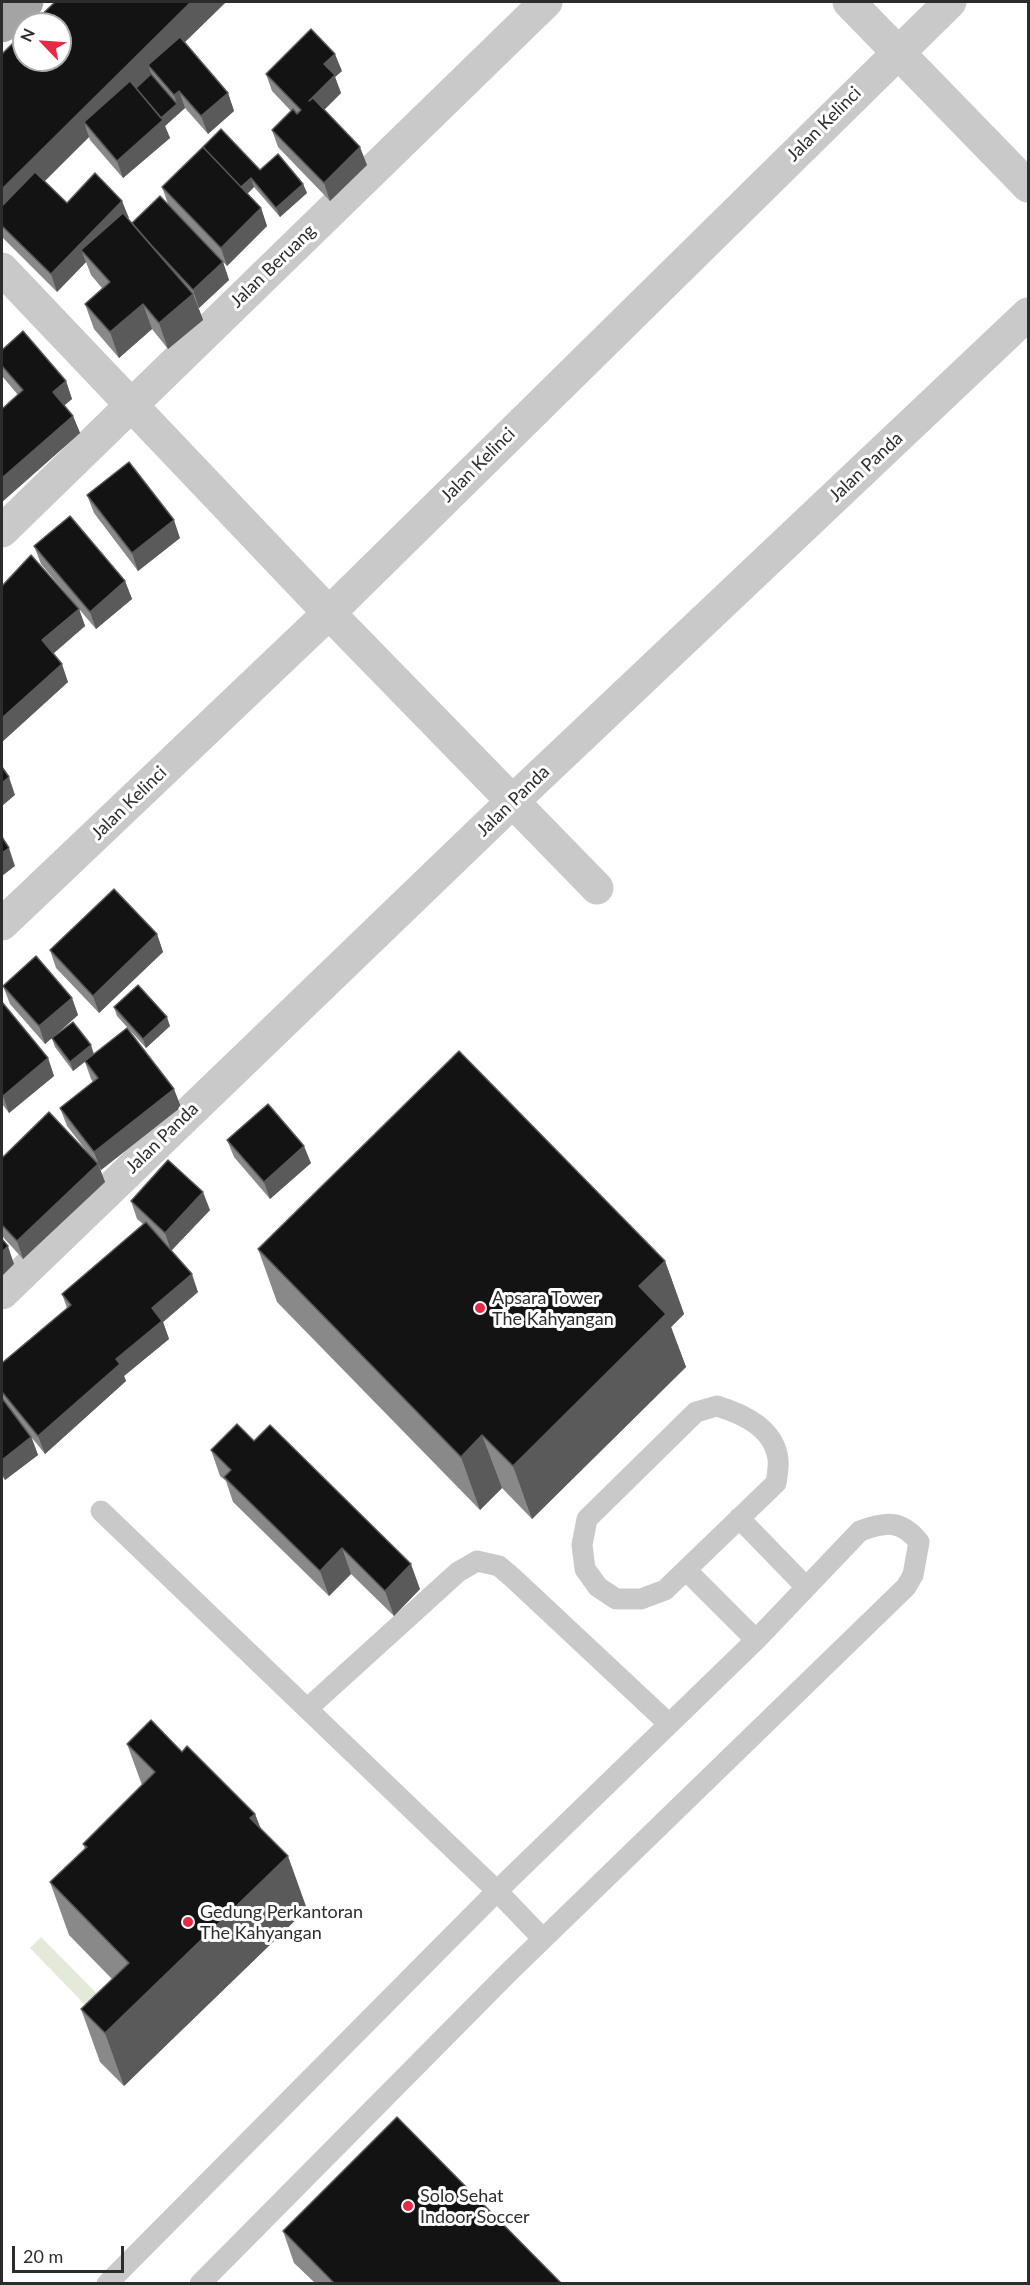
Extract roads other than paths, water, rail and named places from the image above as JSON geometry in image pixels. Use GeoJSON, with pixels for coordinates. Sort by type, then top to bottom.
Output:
{"type":"FeatureCollection","features":[{"type":"Feature","properties":{"kind":"main road"},"geometry":{"type":"LineString","coordinates":[[2,27],[27,2]]}},
{"type":"Feature","properties":{"kind":"street","name":"Jalan Beruang"},"geometry":{"type":"LineString","coordinates":[[2,531],[130,404],[546,2]]}},
{"type":"Feature","properties":{"kind":"street"},"geometry":{"type":"LineString","coordinates":[[849,2],[1029,186]]}},
{"type":"Feature","properties":{"kind":"street","name":"Jalan Kelinci"},"geometry":{"type":"LineString","coordinates":[[2,924],[329,612],[950,2]]}},
{"type":"Feature","properties":{"kind":"street"},"geometry":{"type":"LineString","coordinates":[[2,269],[329,612],[597,888]]}},
{"type":"Feature","properties":{"kind":"street","name":"Jalan Panda"},"geometry":{"type":"LineString","coordinates":[[2,1293],[513,801],[1029,314]]}},
{"type":"Feature","properties":{"kind":"lane"},"geometry":{"type":"LineString","coordinates":[[717,1406],[736,1412],[757,1424],[769,1438],[778,1459],[776,1483],[686,1570],[665,1590],[641,1599],[616,1599],[598,1587],[585,1569],[582,1545],[587,1519],[696,1412],[717,1406]]}},
{"type":"Feature","properties":{"kind":"lane"},"geometry":{"type":"LineString","coordinates":[[101,1511],[497,1891],[543,1939]]}},
{"type":"Feature","properties":{"kind":"lane"},"geometry":{"type":"LineString","coordinates":[[739,1518],[806,1587]]}},
{"type":"Feature","properties":{"kind":"lane"},"geometry":{"type":"LineString","coordinates":[[107,2283],[497,1891],[756,1640],[860,1531],[884,1522],[908,1530],[919,1542],[913,1575],[906,1587],[543,1939],[200,2283]]}},
{"type":"Feature","properties":{"kind":"lane"},"geometry":{"type":"LineString","coordinates":[[307,1709],[458,1572],[477,1561],[499,1566],[669,1724]]}},
{"type":"Feature","properties":{"kind":"lane"},"geometry":{"type":"LineString","coordinates":[[686,1570],[756,1640]]}},
{"type":"Feature","properties":{"kind":"place","name":"Apsara Tower The Kahyangan"},"geometry":{"type":"Point","coordinates":[480,1308]}},
{"type":"Feature","properties":{"kind":"place","name":"Gedung Perkantoran The Kahyangan"},"geometry":{"type":"Point","coordinates":[188,1922]}},
{"type":"Feature","properties":{"kind":"place","name":"Solo Sehat Indoor Soccer"},"geometry":{"type":"Point","coordinates":[408,2206]}}]}
